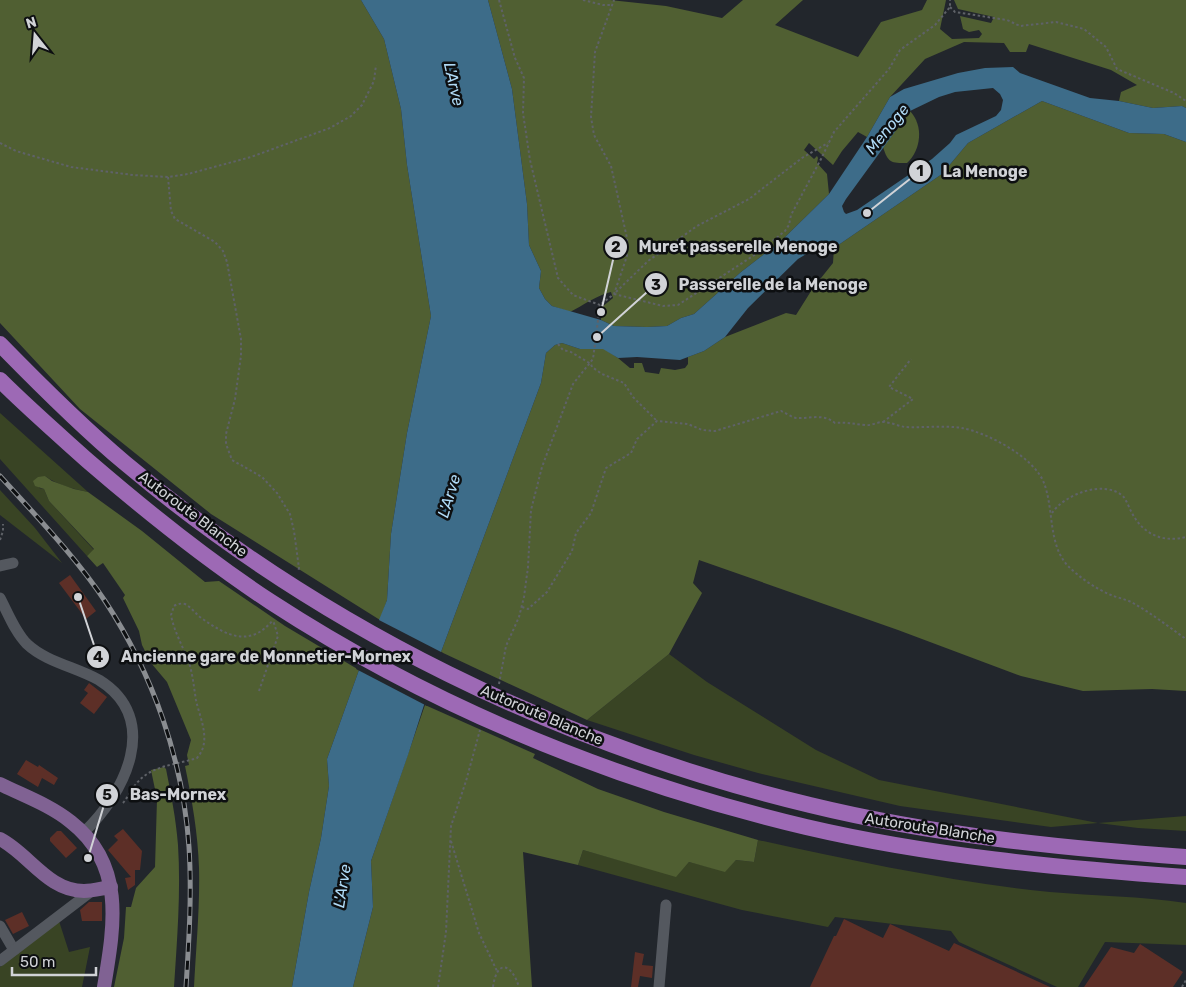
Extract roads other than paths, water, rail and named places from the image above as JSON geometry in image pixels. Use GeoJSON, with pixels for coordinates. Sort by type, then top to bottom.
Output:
{"type":"FeatureCollection","features":[{"type":"Feature","properties":{"kind":"highway","name":"Autoroute Blanche"},"geometry":{"type":"LineString","coordinates":[[0,344],[58,403],[126,464],[239,550],[377,636],[440,670],[541,716],[611,744],[709,778],[810,805],[949,832],[1022,842],[1186,857]]}},
{"type":"Feature","properties":{"kind":"highway","name":"Autoroute Blanche"},"geometry":{"type":"LineString","coordinates":[[0,380],[40,419],[110,480],[164,524],[270,601],[366,659],[432,693],[530,738],[600,765],[701,799],[807,827],[902,846],[1017,862],[1186,877]]}},
{"type":"Feature","properties":{"kind":"main road"},"geometry":{"type":"LineString","coordinates":[[0,784],[55,811],[71,822],[83,833],[102,858],[114,903],[105,981]]}},
{"type":"Feature","properties":{"kind":"main road"},"geometry":{"type":"LineString","coordinates":[[0,839],[11,844],[41,872],[59,884],[78,890],[111,887]]}},
{"type":"Feature","properties":{"kind":"street"},"geometry":{"type":"LineString","coordinates":[[0,566],[13,563]]}},
{"type":"Feature","properties":{"kind":"street"},"geometry":{"type":"LineString","coordinates":[[0,598],[16,628],[28,644],[44,655],[81,671],[108,686],[122,702],[129,716],[133,738],[130,758],[125,773],[105,809],[83,833]]}},
{"type":"Feature","properties":{"kind":"street"},"geometry":{"type":"LineString","coordinates":[[0,960],[93,890]]}},
{"type":"Feature","properties":{"kind":"street"},"geometry":{"type":"LineString","coordinates":[[659,987],[666,905]]}},
{"type":"Feature","properties":{"kind":"street"},"geometry":{"type":"LineString","coordinates":[[0,926],[14,950]]}},
{"type":"Feature","properties":{"kind":"street"},"geometry":{"type":"LineString","coordinates":[[100,987],[105,981]]}},
{"type":"Feature","properties":{"kind":"water"},"geometry":{"type":"Polygon","coordinates":[[[361,0],[488,0],[512,89],[527,204],[529,245],[541,271],[539,288],[545,299],[552,306],[601,320],[614,326],[667,326],[681,318],[694,314],[741,272],[781,241],[829,194],[867,137],[890,97],[904,89],[958,73],[985,68],[1013,67],[1020,73],[1090,98],[1119,101],[1153,108],[1182,106],[1186,108],[1186,142],[1164,134],[1129,133],[1042,101],[968,143],[942,174],[834,248],[818,247],[798,259],[748,308],[725,337],[704,351],[680,360],[637,357],[618,358],[603,349],[580,349],[562,343],[555,345],[546,353],[541,383],[441,652],[371,861],[373,907],[353,987],[292,987],[321,838],[329,786],[327,759],[387,600],[391,534],[407,433],[431,316],[407,165],[401,109],[384,39],[361,0]],[[993,88],[955,92],[939,97],[910,111],[846,199],[842,206],[844,212],[846,214],[857,210],[932,159],[956,135],[996,116],[1001,110],[1003,100],[1000,94],[993,88]]]}},
{"type":"Feature","properties":{"kind":"railway"},"geometry":{"type":"LineString","coordinates":[[0,476],[68,552],[105,601],[138,658],[163,719],[180,782],[186,814],[189,847],[190,899],[186,987]]}},
{"type":"Feature","properties":{"kind":"place","name":"La Menoge"},"geometry":{"type":"Point","coordinates":[867,213]}},
{"type":"Feature","properties":{"kind":"place","name":"Muret passerelle Menoge"},"geometry":{"type":"Point","coordinates":[601,312]}},
{"type":"Feature","properties":{"kind":"place","name":"Passerelle de la Menoge"},"geometry":{"type":"Point","coordinates":[597,337]}},
{"type":"Feature","properties":{"kind":"place","name":"Ancienne gare de Monnetier-Mornex"},"geometry":{"type":"Point","coordinates":[78,597]}},
{"type":"Feature","properties":{"kind":"place","name":"Bas-Mornex"},"geometry":{"type":"Point","coordinates":[88,858]}},
{"type":"Feature","properties":{"kind":"water label","name":"L'Arve"},"geometry":{"type":"Point","coordinates":[454,84]}},
{"type":"Feature","properties":{"kind":"water label","name":"Menoge"},"geometry":{"type":"Point","coordinates":[887,129]}},
{"type":"Feature","properties":{"kind":"water label","name":"L'Arve"},"geometry":{"type":"Point","coordinates":[449,496]}},
{"type":"Feature","properties":{"kind":"water label","name":"L'Arve"},"geometry":{"type":"Point","coordinates":[342,886]}}]}
